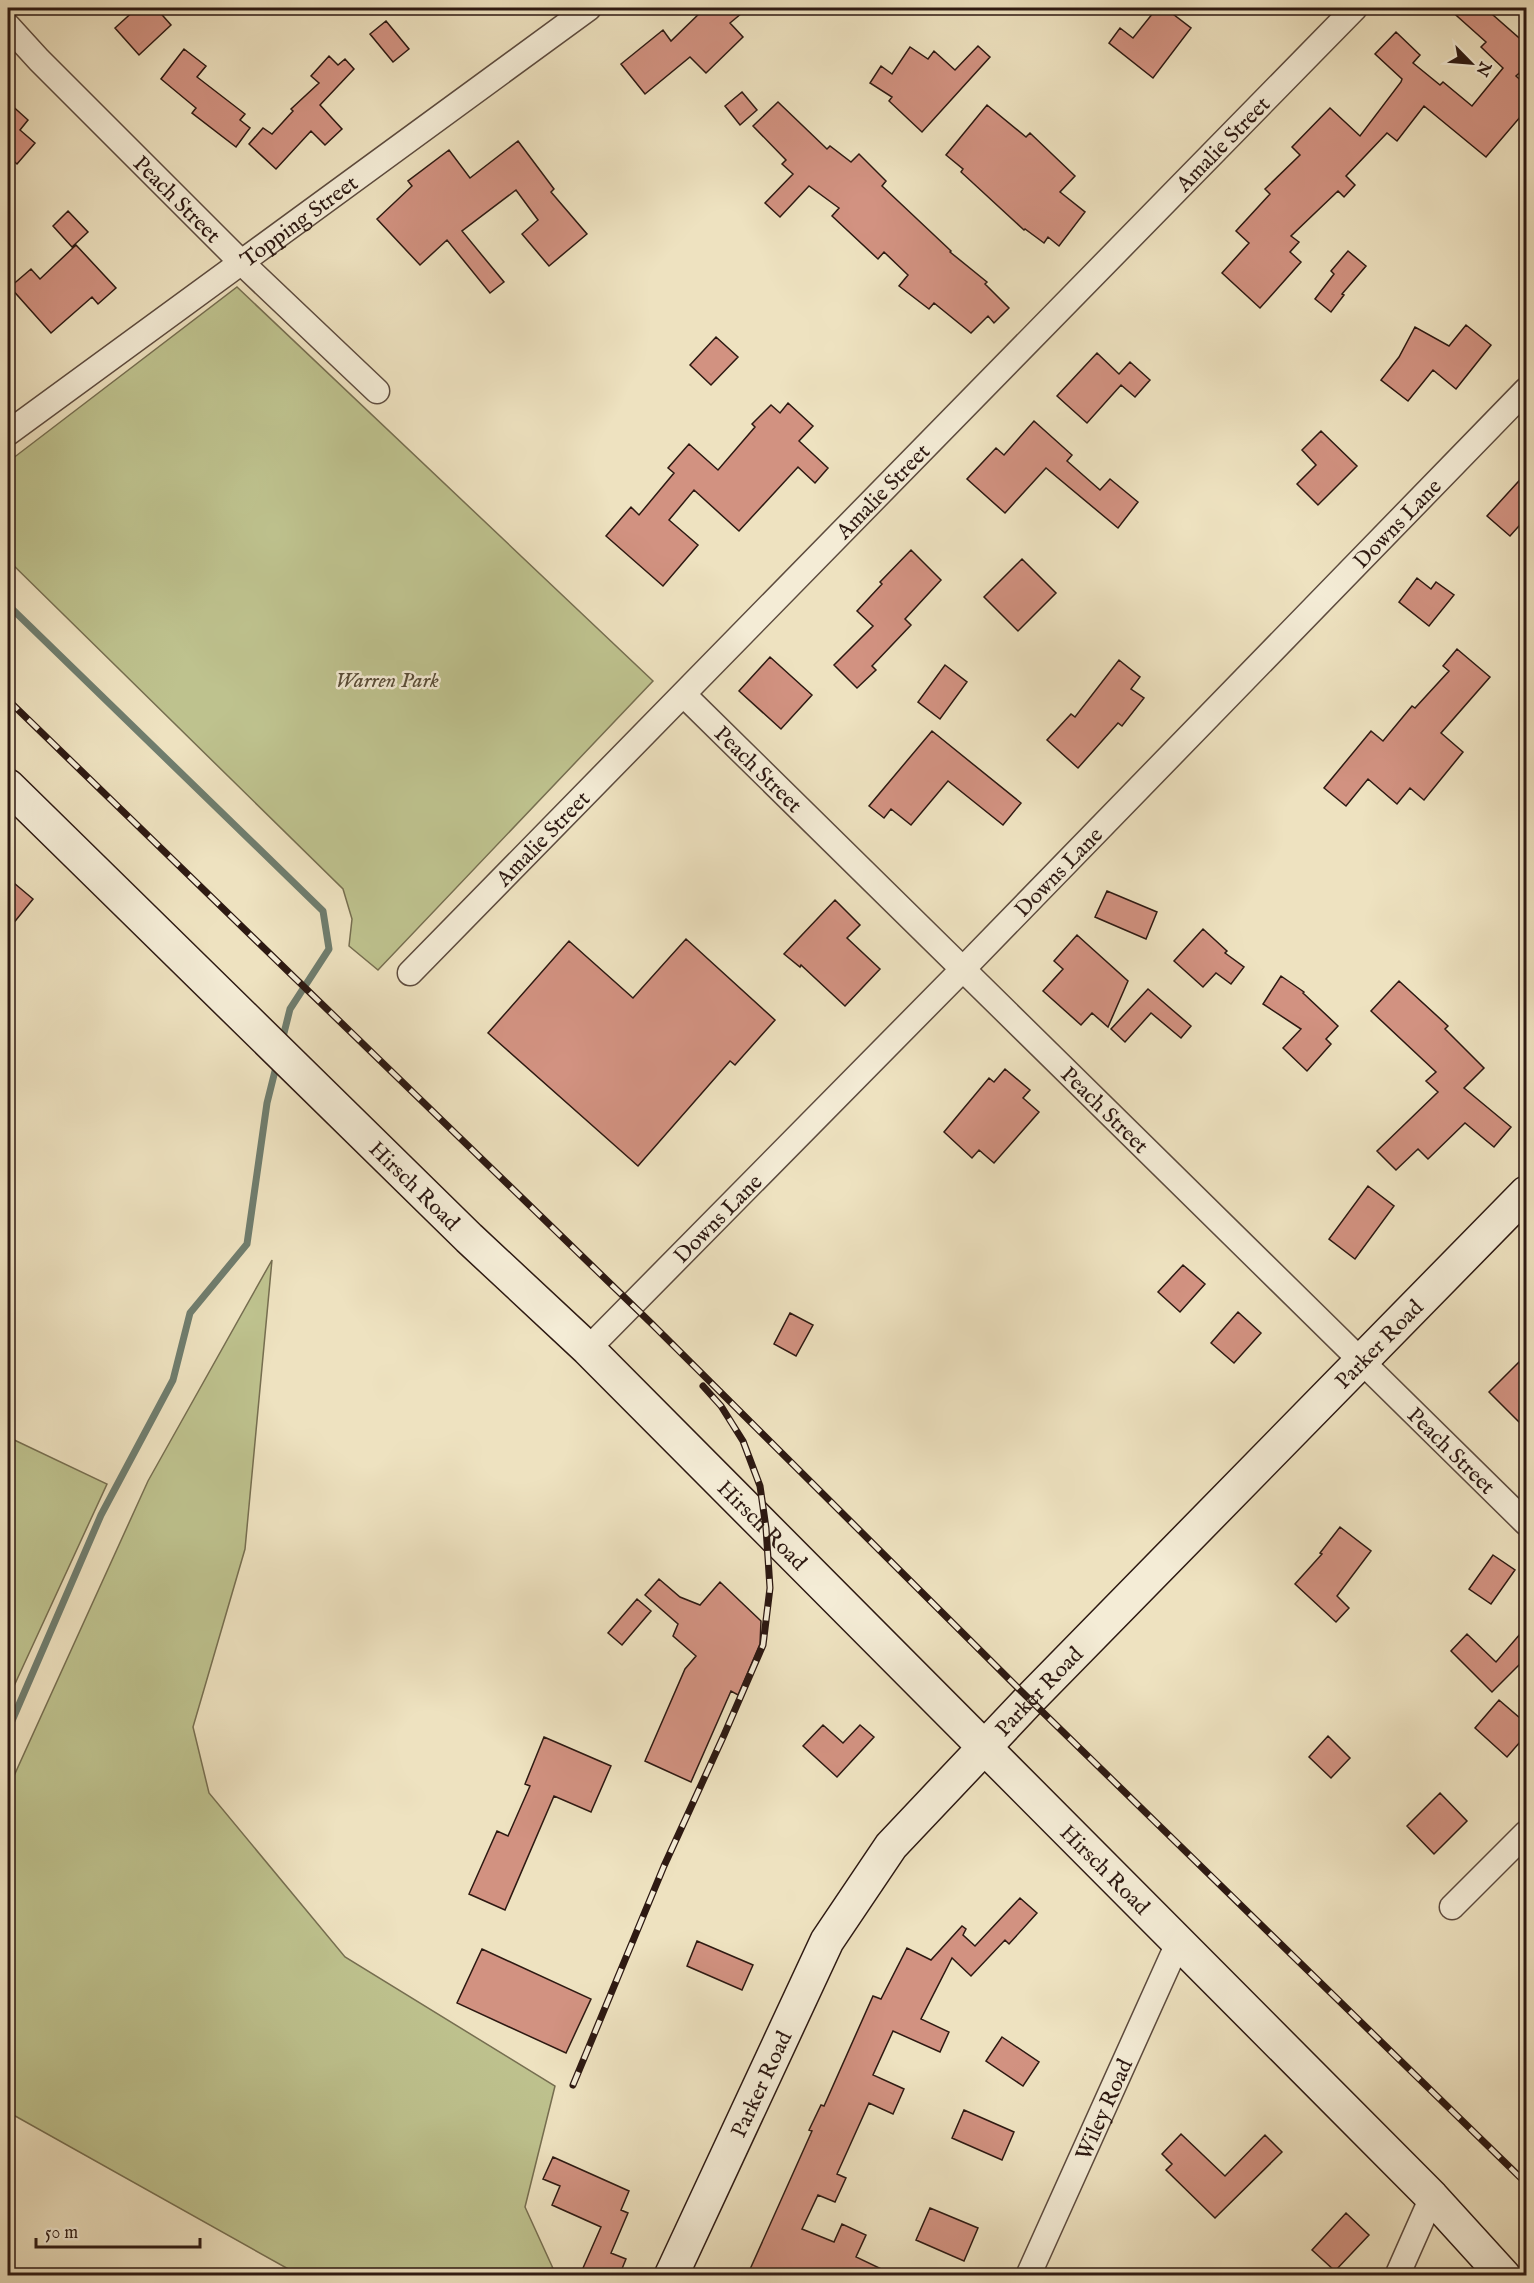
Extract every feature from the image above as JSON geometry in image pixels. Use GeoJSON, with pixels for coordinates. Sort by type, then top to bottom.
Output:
{"type":"FeatureCollection","features":[{"type":"Feature","properties":{"kind":"main road","name":"Hirsch Road"},"geometry":{"type":"LineString","coordinates":[[8,786],[469,1238],[588,1349],[1432,2197],[1504,2276]]}},
{"type":"Feature","properties":{"kind":"main road","name":"Parker Road"},"geometry":{"type":"LineString","coordinates":[[671,2276],[827,1941],[891,1846],[1527,1193]]}},
{"type":"Feature","properties":{"kind":"street","name":"Topping Street"},"geometry":{"type":"LineString","coordinates":[[8,433],[589,8]]}},
{"type":"Feature","properties":{"kind":"street","name":"Amalie Street"},"geometry":{"type":"LineString","coordinates":[[410,973],[1355,8]]}},
{"type":"Feature","properties":{"kind":"street","name":"Peach Street"},"geometry":{"type":"LineString","coordinates":[[8,26],[39,60],[242,263],[377,391]]}},
{"type":"Feature","properties":{"kind":"street","name":"Downs Lane"},"geometry":{"type":"LineString","coordinates":[[588,1349],[962,970],[1527,390]]}},
{"type":"Feature","properties":{"kind":"street","name":"Peach Street"},"geometry":{"type":"LineString","coordinates":[[684,695],[1527,1523]]}},
{"type":"Feature","properties":{"kind":"street"},"geometry":{"type":"LineString","coordinates":[[1452,1907],[1527,1833]]}},
{"type":"Feature","properties":{"kind":"street","name":"Wiley Road"},"geometry":{"type":"LineString","coordinates":[[1028,2276],[1178,1943]]}},
{"type":"Feature","properties":{"kind":"street"},"geometry":{"type":"LineString","coordinates":[[1397,2276],[1432,2197]]}},
{"type":"Feature","properties":{"kind":"green space","name":"Warren Park"},"geometry":{"type":"Polygon","coordinates":[[[237,287],[653,681],[378,970],[349,946],[352,919],[343,889],[8,560],[8,462],[237,287]]]}},
{"type":"Feature","properties":{"kind":"green space"},"geometry":{"type":"Polygon","coordinates":[[[272,1260],[245,1549],[193,1727],[209,1793],[345,1957],[555,2086],[525,2207],[556,2275],[299,2275],[8,2112],[8,1789],[148,1481],[272,1260]]]}},
{"type":"Feature","properties":{"kind":"green space"},"geometry":{"type":"Polygon","coordinates":[[[8,1437],[107,1484],[8,1699],[8,1437]]]}},
{"type":"Feature","properties":{"kind":"building"},"geometry":{"type":"Polygon","coordinates":[[[137,8],[156,8],[171,25],[139,55],[115,28],[137,8]]]}},
{"type":"Feature","properties":{"kind":"building"},"geometry":{"type":"Polygon","coordinates":[[[705,8],[748,8],[730,23],[743,37],[706,73],[690,57],[645,94],[621,64],[663,30],[671,41],[705,8]]]}},
{"type":"Feature","properties":{"kind":"building"},"geometry":{"type":"Polygon","coordinates":[[[1157,8],[1165,8],[1191,28],[1153,78],[1109,43],[1120,28],[1133,38],[1157,8]]]}},
{"type":"Feature","properties":{"kind":"building"},"geometry":{"type":"Polygon","coordinates":[[[1448,8],[1485,8],[1527,45],[1527,66],[1516,76],[1527,86],[1527,109],[1486,157],[1424,106],[1397,141],[1387,133],[1346,176],[1355,185],[1344,197],[1338,191],[1291,236],[1299,242],[1290,252],[1301,262],[1260,308],[1222,273],[1249,243],[1236,231],[1270,194],[1265,189],[1300,155],[1292,147],[1330,108],[1360,136],[1401,82],[1402,79],[1375,54],[1396,32],[1420,55],[1413,63],[1440,85],[1443,82],[1472,106],[1503,68],[1481,47],[1486,42],[1448,8]]]}},
{"type":"Feature","properties":{"kind":"building"},"geometry":{"type":"Polygon","coordinates":[[[386,21],[409,49],[393,62],[370,34],[386,21]]]}},
{"type":"Feature","properties":{"kind":"building"},"geometry":{"type":"Polygon","coordinates":[[[978,46],[990,57],[922,132],[889,101],[892,97],[870,83],[881,66],[892,74],[910,47],[928,59],[934,51],[955,70],[978,46]]]}},
{"type":"Feature","properties":{"kind":"building"},"geometry":{"type":"Polygon","coordinates":[[[184,49],[206,66],[197,77],[245,114],[240,120],[250,128],[236,147],[192,113],[196,108],[161,79],[184,49]]]}},
{"type":"Feature","properties":{"kind":"building"},"geometry":{"type":"Polygon","coordinates":[[[329,56],[338,65],[345,59],[354,69],[320,105],[342,129],[325,145],[311,131],[276,169],[249,144],[263,128],[272,134],[293,111],[291,109],[319,83],[311,76],[329,56]]]}},
{"type":"Feature","properties":{"kind":"building"},"geometry":{"type":"Polygon","coordinates":[[[742,92],[757,110],[740,125],[725,106],[742,92]]]}},
{"type":"Feature","properties":{"kind":"building"},"geometry":{"type":"Polygon","coordinates":[[[8,102],[28,120],[20,130],[35,143],[17,164],[8,156],[8,102]]]}},
{"type":"Feature","properties":{"kind":"building"},"geometry":{"type":"Polygon","coordinates":[[[778,102],[827,149],[830,146],[851,162],[859,154],[886,181],[882,186],[950,252],[987,282],[985,284],[1009,308],[994,323],[988,316],[971,333],[934,303],[929,309],[899,286],[908,275],[884,252],[878,259],[832,216],[839,208],[809,186],[780,217],[765,203],[793,174],[782,164],[786,160],[753,126],[778,102]]]}},
{"type":"Feature","properties":{"kind":"building"},"geometry":{"type":"Polygon","coordinates":[[[987,105],[1026,137],[1030,133],[1075,176],[1060,192],[1085,212],[1059,246],[1048,237],[1044,243],[1024,230],[961,172],[963,169],[946,155],[987,105]]]}},
{"type":"Feature","properties":{"kind":"building"},"geometry":{"type":"Polygon","coordinates":[[[518,141],[554,189],[551,192],[587,234],[549,266],[522,234],[538,220],[516,190],[462,231],[504,282],[490,293],[447,240],[420,265],[377,219],[412,186],[408,181],[449,150],[470,178],[518,141]]]}},
{"type":"Feature","properties":{"kind":"building"},"geometry":{"type":"Polygon","coordinates":[[[68,211],[88,232],[72,247],[53,226],[68,211]]]}},
{"type":"Feature","properties":{"kind":"building"},"geometry":{"type":"Polygon","coordinates":[[[76,245],[116,288],[98,304],[92,297],[51,333],[10,287],[31,269],[40,279],[76,245]]]}},
{"type":"Feature","properties":{"kind":"building"},"geometry":{"type":"Polygon","coordinates":[[[1348,251],[1366,266],[1342,294],[1344,295],[1331,312],[1315,299],[1334,274],[1331,271],[1348,251]]]}},
{"type":"Feature","properties":{"kind":"building"},"geometry":{"type":"Polygon","coordinates":[[[1466,325],[1491,345],[1456,389],[1433,370],[1408,401],[1381,380],[1399,357],[1415,327],[1449,346],[1466,325]]]}},
{"type":"Feature","properties":{"kind":"building"},"geometry":{"type":"Polygon","coordinates":[[[716,337],[738,357],[711,385],[690,365],[716,337]]]}},
{"type":"Feature","properties":{"kind":"building"},"geometry":{"type":"Polygon","coordinates":[[[1097,353],[1119,374],[1130,362],[1150,380],[1135,397],[1121,385],[1087,423],[1057,396],[1097,353]]]}},
{"type":"Feature","properties":{"kind":"building"},"geometry":{"type":"Polygon","coordinates":[[[788,403],[813,426],[799,441],[828,468],[815,483],[798,467],[739,531],[694,490],[669,520],[698,545],[663,586],[606,536],[631,507],[639,515],[674,473],[668,468],[689,444],[718,470],[755,427],[752,424],[771,405],[780,413],[788,403]]]}},
{"type":"Feature","properties":{"kind":"building"},"geometry":{"type":"Polygon","coordinates":[[[1034,421],[1072,455],[1067,461],[1100,490],[1110,479],[1138,502],[1118,528],[1046,468],[1005,513],[967,479],[996,448],[1004,455],[1034,421]]]}},
{"type":"Feature","properties":{"kind":"building"},"geometry":{"type":"Polygon","coordinates":[[[1321,431],[1357,466],[1318,505],[1297,484],[1316,465],[1302,450],[1321,431]]]}},
{"type":"Feature","properties":{"kind":"building"},"geometry":{"type":"Polygon","coordinates":[[[1527,472],[1527,517],[1510,536],[1487,516],[1527,472]]]}},
{"type":"Feature","properties":{"kind":"building"},"geometry":{"type":"Polygon","coordinates":[[[911,550],[941,580],[905,619],[911,625],[872,666],[876,670],[857,688],[834,665],[873,626],[857,611],[882,584],[880,582],[911,550]]]}},
{"type":"Feature","properties":{"kind":"building"},"geometry":{"type":"Polygon","coordinates":[[[1022,559],[1056,593],[1018,631],[984,597],[1022,559]]]}},
{"type":"Feature","properties":{"kind":"building"},"geometry":{"type":"Polygon","coordinates":[[[1417,578],[1431,589],[1436,582],[1454,595],[1429,626],[1399,602],[1417,578]]]}},
{"type":"Feature","properties":{"kind":"building"},"geometry":{"type":"Polygon","coordinates":[[[1457,649],[1490,677],[1441,733],[1463,752],[1424,800],[1410,788],[1397,804],[1368,779],[1346,806],[1324,788],[1371,731],[1383,741],[1412,706],[1415,708],[1449,671],[1443,666],[1457,649]]]}},
{"type":"Feature","properties":{"kind":"building"},"geometry":{"type":"Polygon","coordinates":[[[770,657],[812,695],[781,729],[739,691],[770,657]]]}},
{"type":"Feature","properties":{"kind":"building"},"geometry":{"type":"Polygon","coordinates":[[[1119,660],[1140,677],[1131,689],[1144,698],[1122,726],[1118,723],[1078,768],[1047,740],[1071,714],[1075,717],[1119,660]]]}},
{"type":"Feature","properties":{"kind":"building"},"geometry":{"type":"Polygon","coordinates":[[[945,665],[967,682],[940,719],[918,702],[945,665]]]}},
{"type":"Feature","properties":{"kind":"building"},"geometry":{"type":"Polygon","coordinates":[[[932,731],[1021,803],[1003,825],[948,781],[911,825],[891,809],[884,818],[869,806],[932,731]]]}},
{"type":"Feature","properties":{"kind":"building"},"geometry":{"type":"Polygon","coordinates":[[[8,878],[33,899],[8,930],[8,878]]]}},
{"type":"Feature","properties":{"kind":"building"},"geometry":{"type":"Polygon","coordinates":[[[1107,891],[1157,912],[1146,939],[1095,917],[1107,891]]]}},
{"type":"Feature","properties":{"kind":"building"},"geometry":{"type":"Polygon","coordinates":[[[835,900],[860,925],[847,938],[880,969],[845,1006],[801,965],[800,967],[784,954],[835,900]]]}},
{"type":"Feature","properties":{"kind":"building"},"geometry":{"type":"Polygon","coordinates":[[[1203,929],[1227,951],[1225,953],[1244,967],[1231,984],[1216,973],[1203,987],[1174,961],[1203,929]]]}},
{"type":"Feature","properties":{"kind":"building"},"geometry":{"type":"Polygon","coordinates":[[[1077,935],[1128,981],[1108,1027],[1092,1013],[1081,1025],[1043,991],[1063,969],[1054,961],[1077,935]]]}},
{"type":"Feature","properties":{"kind":"building"},"geometry":{"type":"Polygon","coordinates":[[[686,939],[775,1020],[735,1065],[730,1061],[638,1166],[488,1033],[569,941],[633,998],[686,939]]]}},
{"type":"Feature","properties":{"kind":"building"},"geometry":{"type":"Polygon","coordinates":[[[1281,976],[1304,992],[1338,1026],[1326,1039],[1331,1044],[1307,1071],[1283,1048],[1301,1029],[1263,1004],[1281,976]]]}},
{"type":"Feature","properties":{"kind":"building"},"geometry":{"type":"Polygon","coordinates":[[[1399,981],[1448,1026],[1445,1029],[1484,1068],[1464,1088],[1511,1127],[1494,1147],[1465,1123],[1428,1159],[1418,1149],[1396,1170],[1377,1151],[1438,1092],[1426,1081],[1436,1072],[1371,1011],[1399,981]]]}},
{"type":"Feature","properties":{"kind":"building"},"geometry":{"type":"Polygon","coordinates":[[[1148,989],[1191,1026],[1181,1038],[1151,1013],[1125,1042],[1111,1029],[1148,989]]]}},
{"type":"Feature","properties":{"kind":"building"},"geometry":{"type":"Polygon","coordinates":[[[1005,1069],[1030,1090],[1023,1098],[1039,1112],[994,1163],[979,1150],[972,1158],[944,1132],[989,1078],[994,1082],[1005,1069]]]}},
{"type":"Feature","properties":{"kind":"building"},"geometry":{"type":"Polygon","coordinates":[[[1368,1186],[1394,1206],[1355,1259],[1329,1239],[1368,1186]]]}},
{"type":"Feature","properties":{"kind":"building"},"geometry":{"type":"Polygon","coordinates":[[[1183,1265],[1205,1284],[1180,1312],[1158,1292],[1183,1265]]]}},
{"type":"Feature","properties":{"kind":"building"},"geometry":{"type":"Polygon","coordinates":[[[1238,1312],[1261,1333],[1234,1363],[1211,1343],[1238,1312]]]}},
{"type":"Feature","properties":{"kind":"building"},"geometry":{"type":"Polygon","coordinates":[[[790,1313],[813,1325],[796,1356],[774,1344],[790,1313]]]}},
{"type":"Feature","properties":{"kind":"building"},"geometry":{"type":"Polygon","coordinates":[[[1527,1354],[1527,1430],[1489,1392],[1527,1354]]]}},
{"type":"Feature","properties":{"kind":"building"},"geometry":{"type":"Polygon","coordinates":[[[1340,1527],[1371,1551],[1337,1596],[1349,1608],[1336,1622],[1295,1584],[1322,1554],[1320,1553],[1340,1527]]]}},
{"type":"Feature","properties":{"kind":"building"},"geometry":{"type":"Polygon","coordinates":[[[1493,1555],[1515,1570],[1491,1604],[1469,1589],[1493,1555]]]}},
{"type":"Feature","properties":{"kind":"building"},"geometry":{"type":"Polygon","coordinates":[[[659,1579],[680,1597],[700,1605],[720,1582],[761,1621],[760,1644],[738,1695],[731,1691],[691,1782],[645,1761],[685,1669],[696,1656],[673,1636],[678,1624],[645,1595],[659,1579]]]}},
{"type":"Feature","properties":{"kind":"building"},"geometry":{"type":"Polygon","coordinates":[[[637,1599],[651,1611],[622,1645],[608,1633],[637,1599]]]}},
{"type":"Feature","properties":{"kind":"building"},"geometry":{"type":"Polygon","coordinates":[[[1527,1626],[1527,1657],[1492,1692],[1451,1651],[1467,1634],[1496,1662],[1527,1626]]]}},
{"type":"Feature","properties":{"kind":"building"},"geometry":{"type":"Polygon","coordinates":[[[1499,1700],[1527,1724],[1527,1734],[1507,1757],[1475,1728],[1499,1700]]]}},
{"type":"Feature","properties":{"kind":"building"},"geometry":{"type":"Polygon","coordinates":[[[823,1725],[843,1743],[860,1725],[874,1737],[837,1777],[803,1746],[823,1725]]]}},
{"type":"Feature","properties":{"kind":"building"},"geometry":{"type":"Polygon","coordinates":[[[1328,1736],[1350,1758],[1331,1778],[1309,1757],[1328,1736]]]}},
{"type":"Feature","properties":{"kind":"building"},"geometry":{"type":"Polygon","coordinates":[[[544,1737],[611,1766],[591,1812],[554,1796],[505,1910],[469,1894],[497,1831],[508,1836],[530,1786],[525,1784],[544,1737]]]}},
{"type":"Feature","properties":{"kind":"building"},"geometry":{"type":"Polygon","coordinates":[[[1440,1793],[1467,1821],[1434,1854],[1407,1826],[1440,1793]]]}},
{"type":"Feature","properties":{"kind":"building"},"geometry":{"type":"Polygon","coordinates":[[[1020,1898],[1037,1913],[1009,1944],[1005,1940],[971,1976],[952,1958],[921,2019],[949,2032],[940,2052],[893,2031],[873,2075],[904,2089],[893,2114],[869,2103],[837,2174],[846,2178],[835,2202],[818,2195],[802,2229],[834,2242],[842,2224],[866,2235],[856,2257],[896,2276],[747,2276],[812,2131],[809,2130],[821,2105],[824,2106],[873,1996],[881,1999],[907,1948],[931,1960],[962,1926],[966,1929],[963,1935],[975,1946],[1020,1898]]]}},
{"type":"Feature","properties":{"kind":"building"},"geometry":{"type":"Polygon","coordinates":[[[697,1941],[753,1965],[742,1990],[687,1966],[697,1941]]]}},
{"type":"Feature","properties":{"kind":"building"},"geometry":{"type":"Polygon","coordinates":[[[482,1949],[591,1999],[566,2053],[457,2003],[482,1949]]]}},
{"type":"Feature","properties":{"kind":"building"},"geometry":{"type":"Polygon","coordinates":[[[1002,2037],[1039,2062],[1023,2086],[986,2061],[1002,2037]]]}},
{"type":"Feature","properties":{"kind":"building"},"geometry":{"type":"Polygon","coordinates":[[[964,2110],[1014,2132],[1002,2160],[952,2138],[964,2110]]]}},
{"type":"Feature","properties":{"kind":"building"},"geometry":{"type":"Polygon","coordinates":[[[1181,2134],[1225,2176],[1265,2135],[1282,2152],[1215,2218],[1166,2170],[1172,2164],[1162,2154],[1181,2134]]]}},
{"type":"Feature","properties":{"kind":"building"},"geometry":{"type":"Polygon","coordinates":[[[553,2157],[629,2191],[621,2210],[628,2213],[611,2253],[626,2259],[619,2276],[602,2276],[583,2268],[601,2227],[552,2205],[560,2186],[543,2179],[553,2157]]]}},
{"type":"Feature","properties":{"kind":"building"},"geometry":{"type":"Polygon","coordinates":[[[930,2208],[978,2228],[964,2261],[916,2240],[930,2208]]]}},
{"type":"Feature","properties":{"kind":"building"},"geometry":{"type":"Polygon","coordinates":[[[1346,2213],[1369,2235],[1335,2271],[1312,2250],[1346,2213]]]}},
{"type":"Feature","properties":{"kind":"waterway"},"geometry":{"type":"LineString","coordinates":[[8,605],[323,911],[329,949],[290,1009],[282,1041]]}},
{"type":"Feature","properties":{"kind":"waterway"},"geometry":{"type":"LineString","coordinates":[[8,1730],[101,1515],[173,1380],[190,1313],[247,1244],[267,1103],[277,1063]]}},
{"type":"Feature","properties":{"kind":"railway"},"geometry":{"type":"LineString","coordinates":[[8,700],[651,1323],[1021,1691],[1526,2183]]}},
{"type":"Feature","properties":{"kind":"railway"},"geometry":{"type":"LineString","coordinates":[[573,2085],[664,1866],[763,1645],[770,1588],[766,1528],[760,1486],[743,1441],[721,1406],[703,1386]]}}]}
